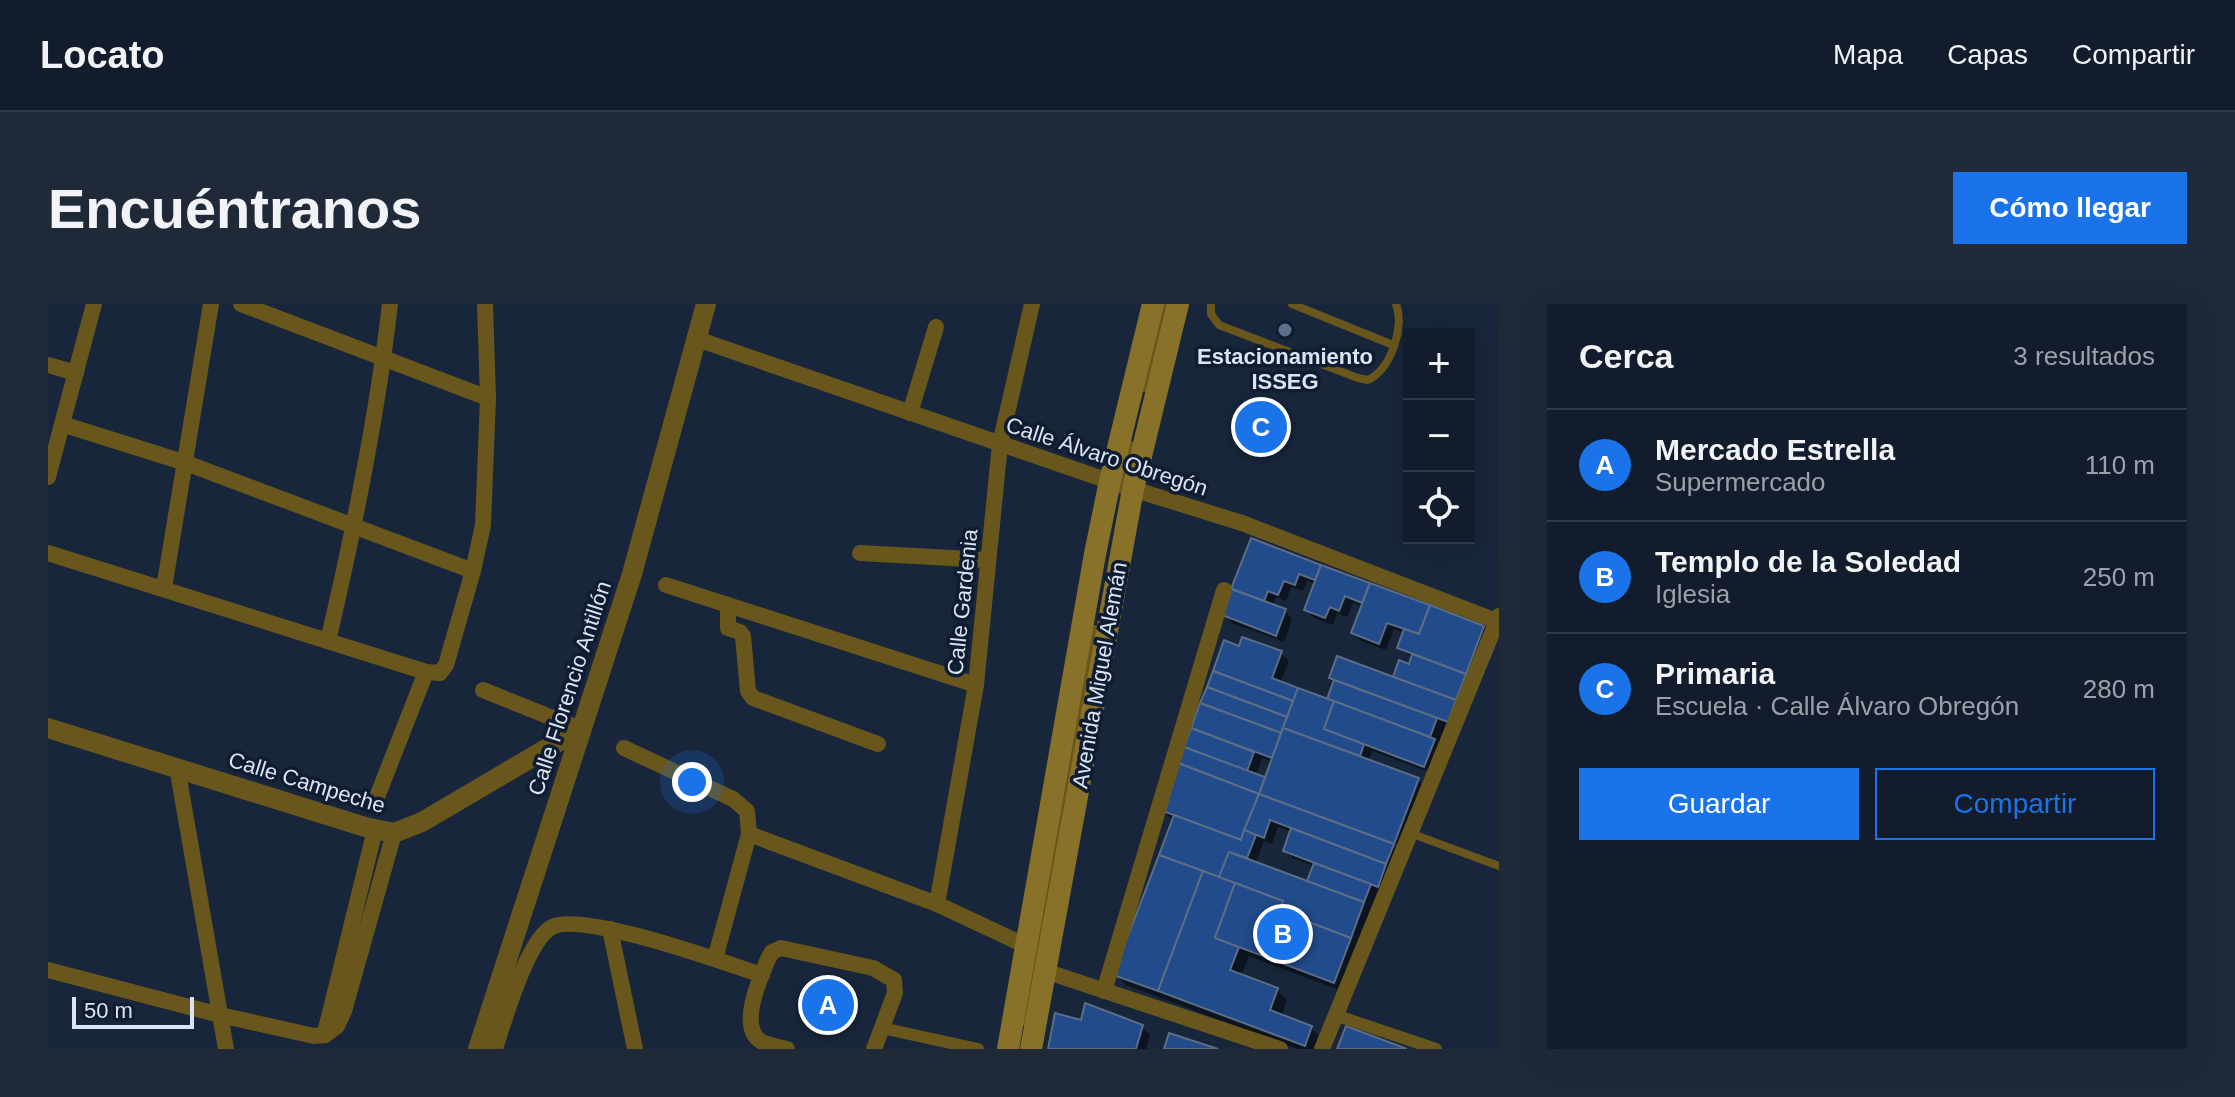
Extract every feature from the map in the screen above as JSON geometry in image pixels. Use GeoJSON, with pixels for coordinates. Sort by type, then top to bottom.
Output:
{"type":"FeatureCollection","features":[{"type":"Feature","properties":{"kind":"main road","name":"Avenida Miguel Alemán"},"geometry":{"type":"LineString","coordinates":[[1020,1044],[1040,956],[1153,304]]}},
{"type":"Feature","properties":{"kind":"main road","name":"Avenida Miguel Alemán"},"geometry":{"type":"LineString","coordinates":[[1122,489],[1178,304]]}},
{"type":"Feature","properties":{"kind":"street"},"geometry":{"type":"LineString","coordinates":[[48,477],[94,304]]}},
{"type":"Feature","properties":{"kind":"street"},"geometry":{"type":"LineString","coordinates":[[164,588],[211,304]]}},
{"type":"Feature","properties":{"kind":"street"},"geometry":{"type":"LineString","coordinates":[[241,304],[488,398]]}},
{"type":"Feature","properties":{"kind":"street"},"geometry":{"type":"LineString","coordinates":[[328,641],[355,526],[384,359],[390,304]]}},
{"type":"Feature","properties":{"kind":"street"},"geometry":{"type":"LineString","coordinates":[[377,797],[433,672],[446,665],[473,571],[486,497],[488,398],[485,304]]}},
{"type":"Feature","properties":{"kind":"street","name":"Calle Florencio Antillón"},"geometry":{"type":"LineString","coordinates":[[478,1049],[632,574],[706,304]]}},
{"type":"Feature","properties":{"kind":"street","name":"Calle Gardenia"},"geometry":{"type":"LineString","coordinates":[[937,904],[976,685],[1000,444],[1032,304]]}},
{"type":"Feature","properties":{"kind":"street"},"geometry":{"type":"LineString","coordinates":[[910,413],[936,327]]}},
{"type":"Feature","properties":{"kind":"street","name":"Calle Álvaro Obregón"},"geometry":{"type":"LineString","coordinates":[[697,339],[1122,489],[1242,523],[1498,620]]}},
{"type":"Feature","properties":{"kind":"street"},"geometry":{"type":"LineString","coordinates":[[48,365],[76,373]]}},
{"type":"Feature","properties":{"kind":"street"},"geometry":{"type":"LineString","coordinates":[[62,424],[186,463],[473,571]]}},
{"type":"Feature","properties":{"kind":"street"},"geometry":{"type":"LineString","coordinates":[[860,553],[988,560]]}},
{"type":"Feature","properties":{"kind":"street"},"geometry":{"type":"LineString","coordinates":[[49,558],[164,588],[433,672]]}},
{"type":"Feature","properties":{"kind":"street"},"geometry":{"type":"LineString","coordinates":[[666,585],[976,685]]}},
{"type":"Feature","properties":{"kind":"street"},"geometry":{"type":"LineString","coordinates":[[1104,991],[1224,590]]}},
{"type":"Feature","properties":{"kind":"street"},"geometry":{"type":"LineString","coordinates":[[728,605],[728,628],[743,636],[748,691],[753,698],[878,744]]}},
{"type":"Feature","properties":{"kind":"street"},"geometry":{"type":"LineString","coordinates":[[1322,1049],[1498,620]]}},
{"type":"Feature","properties":{"kind":"street"},"geometry":{"type":"LineString","coordinates":[[483,690],[580,729]]}},
{"type":"Feature","properties":{"kind":"street","name":"Calle Campeche"},"geometry":{"type":"LineString","coordinates":[[48,728],[385,831],[422,822],[580,729]]}},
{"type":"Feature","properties":{"kind":"street"},"geometry":{"type":"LineString","coordinates":[[624,748],[742,804],[747,811],[749,834],[715,959]]}},
{"type":"Feature","properties":{"kind":"street"},"geometry":{"type":"LineString","coordinates":[[177,767],[226,1049]]}},
{"type":"Feature","properties":{"kind":"street"},"geometry":{"type":"LineString","coordinates":[[48,970],[220,1015],[314,1036],[325,1035],[337,1026],[344,1011],[385,831]]}},
{"type":"Feature","properties":{"kind":"street"},"geometry":{"type":"LineString","coordinates":[[749,834],[937,904],[1104,991],[1280,1049]]}},
{"type":"Feature","properties":{"kind":"street"},"geometry":{"type":"LineString","coordinates":[[495,1049],[518,982],[541,936],[552,927],[564,923],[610,929],[762,975]]}},
{"type":"Feature","properties":{"kind":"street"},"geometry":{"type":"LineString","coordinates":[[610,929],[635,1049]]}},
{"type":"Feature","properties":{"kind":"street"},"geometry":{"type":"LineString","coordinates":[[787,1049],[761,1041],[750,1026],[762,975],[772,952],[781,948],[883,972],[894,980],[895,993],[874,1049]]}},
{"type":"Feature","properties":{"kind":"street"},"geometry":{"type":"LineString","coordinates":[[1335,1015],[1436,1049]]}},
{"type":"Feature","properties":{"kind":"street"},"geometry":{"type":"LineString","coordinates":[[882,1028],[978,1049]]}},
{"type":"Feature","properties":{"kind":"lane"},"geometry":{"type":"LineString","coordinates":[[1142,396],[1166,304]]}},
{"type":"Feature","properties":{"kind":"lane"},"geometry":{"type":"LineString","coordinates":[[1211,304],[1211,314],[1219,325],[1368,380],[1384,369],[1393,345],[1400,321],[1396,304]]}},
{"type":"Feature","properties":{"kind":"lane"},"geometry":{"type":"LineString","coordinates":[[1292,304],[1393,345]]}},
{"type":"Feature","properties":{"kind":"lane"},"geometry":{"type":"LineString","coordinates":[[1122,489],[1138,411]]}},
{"type":"Feature","properties":{"kind":"lane"},"geometry":{"type":"LineString","coordinates":[[1040,956],[1098,620]]}},
{"type":"Feature","properties":{"kind":"lane"},"geometry":{"type":"LineString","coordinates":[[1410,833],[1499,866]]}},
{"type":"Feature","properties":{"kind":"building"},"geometry":{"type":"Polygon","coordinates":[[[1251,538],[1321,565],[1315,580],[1299,574],[1295,585],[1284,581],[1278,595],[1268,591],[1264,601],[1231,589],[1251,538]]]}},
{"type":"Feature","properties":{"kind":"building"},"geometry":{"type":"Polygon","coordinates":[[[1321,565],[1370,583],[1362,603],[1345,596],[1339,611],[1330,607],[1325,618],[1304,610],[1321,565]]]}},
{"type":"Feature","properties":{"kind":"building"},"geometry":{"type":"Polygon","coordinates":[[[1370,583],[1430,605],[1419,634],[1387,623],[1379,644],[1351,633],[1370,583]]]}},
{"type":"Feature","properties":{"kind":"building"},"geometry":{"type":"Polygon","coordinates":[[[1231,589],[1286,609],[1276,636],[1222,615],[1231,589]]]}},
{"type":"Feature","properties":{"kind":"building"},"geometry":{"type":"Polygon","coordinates":[[[1430,605],[1484,626],[1466,674],[1397,648],[1404,629],[1419,634],[1430,605]]]}},
{"type":"Feature","properties":{"kind":"building"},"geometry":{"type":"Polygon","coordinates":[[[1242,637],[1282,651],[1272,678],[1298,688],[1293,701],[1213,671],[1224,640],[1239,646],[1242,637]]]}},
{"type":"Feature","properties":{"kind":"building"},"geometry":{"type":"Polygon","coordinates":[[[1412,654],[1466,674],[1456,700],[1393,677],[1399,660],[1409,664],[1412,654]]]}},
{"type":"Feature","properties":{"kind":"building"},"geometry":{"type":"Polygon","coordinates":[[[1337,656],[1456,700],[1448,722],[1329,678],[1337,656]]]}},
{"type":"Feature","properties":{"kind":"building"},"geometry":{"type":"Polygon","coordinates":[[[1213,671],[1293,701],[1287,717],[1207,687],[1213,671]]]}},
{"type":"Feature","properties":{"kind":"building"},"geometry":{"type":"Polygon","coordinates":[[[1334,680],[1437,718],[1430,737],[1327,699],[1334,680]]]}},
{"type":"Feature","properties":{"kind":"building"},"geometry":{"type":"Polygon","coordinates":[[[1207,687],[1287,717],[1281,733],[1200,703],[1207,687]]]}},
{"type":"Feature","properties":{"kind":"building"},"geometry":{"type":"Polygon","coordinates":[[[1298,688],[1334,701],[1324,729],[1364,744],[1360,756],[1283,728],[1298,688]]]}},
{"type":"Feature","properties":{"kind":"building"},"geometry":{"type":"Polygon","coordinates":[[[1334,701],[1435,739],[1424,767],[1324,729],[1334,701]]]}},
{"type":"Feature","properties":{"kind":"building"},"geometry":{"type":"Polygon","coordinates":[[[1200,703],[1281,733],[1272,758],[1191,728],[1200,703]]]}},
{"type":"Feature","properties":{"kind":"building"},"geometry":{"type":"Polygon","coordinates":[[[1191,728],[1254,752],[1247,771],[1184,747],[1191,728]]]}},
{"type":"Feature","properties":{"kind":"building"},"geometry":{"type":"Polygon","coordinates":[[[1283,728],[1419,778],[1394,844],[1259,794],[1283,728]]]}},
{"type":"Feature","properties":{"kind":"building"},"geometry":{"type":"Polygon","coordinates":[[[1184,747],[1265,777],[1259,794],[1178,763],[1184,747]]]}},
{"type":"Feature","properties":{"kind":"building"},"geometry":{"type":"Polygon","coordinates":[[[1178,763],[1259,794],[1241,840],[1160,810],[1178,763]]]}},
{"type":"Feature","properties":{"kind":"building"},"geometry":{"type":"Polygon","coordinates":[[[1259,794],[1394,844],[1386,864],[1270,820],[1264,838],[1244,830],[1259,794]]]}},
{"type":"Feature","properties":{"kind":"building"},"geometry":{"type":"Polygon","coordinates":[[[1174,815],[1241,840],[1244,830],[1256,835],[1247,858],[1229,852],[1219,877],[1159,855],[1174,815]]]}},
{"type":"Feature","properties":{"kind":"building"},"geometry":{"type":"Polygon","coordinates":[[[1291,828],[1386,864],[1378,887],[1283,851],[1291,828]]]}},
{"type":"Feature","properties":{"kind":"building"},"geometry":{"type":"Polygon","coordinates":[[[1229,852],[1364,902],[1351,938],[1279,911],[1283,901],[1219,877],[1229,852]]]}},
{"type":"Feature","properties":{"kind":"building"},"geometry":{"type":"Polygon","coordinates":[[[1159,855],[1203,871],[1158,991],[1113,975],[1159,855]]]}},
{"type":"Feature","properties":{"kind":"building"},"geometry":{"type":"Polygon","coordinates":[[[1314,863],[1371,884],[1364,902],[1307,881],[1314,863]]]}},
{"type":"Feature","properties":{"kind":"building"},"geometry":{"type":"Polygon","coordinates":[[[1203,871],[1235,883],[1215,938],[1239,947],[1230,970],[1278,988],[1270,1010],[1312,1026],[1305,1046],[1158,991],[1203,871]]]}},
{"type":"Feature","properties":{"kind":"building"},"geometry":{"type":"Polygon","coordinates":[[[1235,883],[1283,901],[1279,911],[1351,938],[1334,983],[1215,938],[1235,883]]]}},
{"type":"Feature","properties":{"kind":"building"},"geometry":{"type":"Polygon","coordinates":[[[1085,1003],[1143,1025],[1136,1049],[1048,1049],[1055,1013],[1081,1020],[1085,1003]]]}},
{"type":"Feature","properties":{"kind":"building"},"geometry":{"type":"Polygon","coordinates":[[[1346,1026],[1407,1049],[1337,1049],[1346,1026]]]}},
{"type":"Feature","properties":{"kind":"building"},"geometry":{"type":"Polygon","coordinates":[[[1169,1033],[1218,1049],[1164,1049],[1169,1033]]]}},
{"type":"Feature","properties":{"kind":"place","name":"Estacionamiento ISSEG"},"geometry":{"type":"Point","coordinates":[1285,330]}},
{"type":"Feature","properties":{"kind":"place","name":"Primaria"},"geometry":{"type":"Point","coordinates":[1261,427]}},
{"type":"Feature","properties":{"kind":"place","name":"Templo de la Soledad"},"geometry":{"type":"Point","coordinates":[1283,934]}},
{"type":"Feature","properties":{"kind":"place","name":"Mercado Estrella"},"geometry":{"type":"Point","coordinates":[828,1005]}}]}
